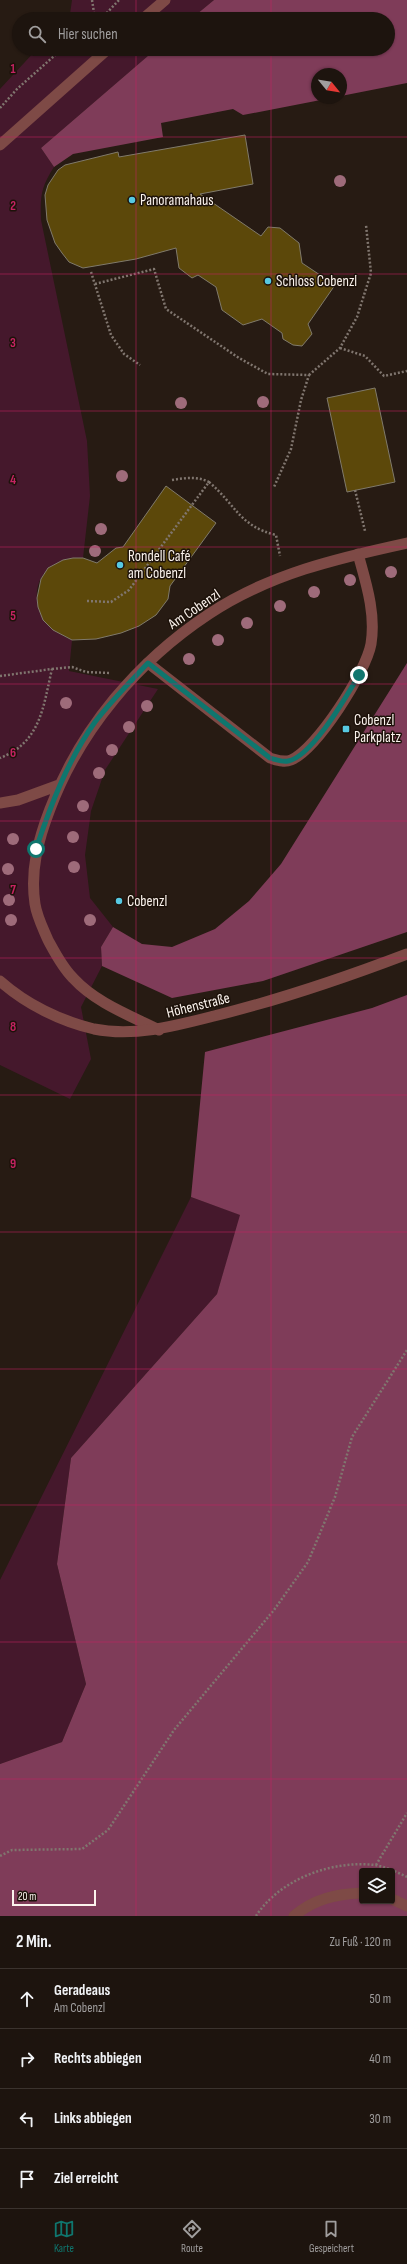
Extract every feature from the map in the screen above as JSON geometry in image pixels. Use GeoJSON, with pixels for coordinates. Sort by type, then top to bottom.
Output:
{"type":"FeatureCollection","features":[{"type":"Feature","properties":{"kind":"street"},"geometry":{"type":"LineString","coordinates":[[151,12],[165,0]]}},
{"type":"Feature","properties":{"kind":"street"},"geometry":{"type":"LineString","coordinates":[[0,145],[100,56]]}},
{"type":"Feature","properties":{"kind":"street","name":"Am Cobenzl"},"geometry":{"type":"LineString","coordinates":[[159,1030],[111,1007],[73,978],[54,952],[41,925],[36,906],[34,888],[36,849],[59,785],[95,722],[123,688],[176,638],[210,613],[239,597],[301,569],[407,543]]}},
{"type":"Feature","properties":{"kind":"street"},"geometry":{"type":"LineString","coordinates":[[148,663],[270,758],[280,761],[290,761],[300,755],[319,737],[359,675],[366,661],[371,645],[371,609],[358,554]]}},
{"type":"Feature","properties":{"kind":"street"},"geometry":{"type":"LineString","coordinates":[[0,803],[18,800],[59,785]]}},
{"type":"Feature","properties":{"kind":"street","name":"Höhenstraße"},"geometry":{"type":"LineString","coordinates":[[0,981],[26,1000],[46,1012],[94,1029],[159,1030],[252,1007],[356,973],[407,954]]}},
{"type":"Feature","properties":{"kind":"street"},"geometry":{"type":"LineString","coordinates":[[294,1916],[316,1902],[333,1896],[359,1892]]}},
{"type":"Feature","properties":{"kind":"street"},"geometry":{"type":"LineString","coordinates":[[395,1900],[407,1906]]}},
{"type":"Feature","properties":{"kind":"path"},"geometry":{"type":"LineString","coordinates":[[92,0],[94,12]]}},
{"type":"Feature","properties":{"kind":"path"},"geometry":{"type":"LineString","coordinates":[[107,12],[119,0]]}},
{"type":"Feature","properties":{"kind":"path"},"geometry":{"type":"LineString","coordinates":[[0,108],[17,89],[54,56]]}},
{"type":"Feature","properties":{"kind":"path"},"geometry":{"type":"LineString","coordinates":[[274,487],[291,449],[301,400],[309,375],[340,348],[357,317],[371,273],[366,225]]}},
{"type":"Feature","properties":{"kind":"path"},"geometry":{"type":"LineString","coordinates":[[95,284],[154,269],[166,309],[239,358],[268,374],[309,375]]}},
{"type":"Feature","properties":{"kind":"path"},"geometry":{"type":"LineString","coordinates":[[91,272],[111,335],[124,354],[140,365]]}},
{"type":"Feature","properties":{"kind":"path"},"geometry":{"type":"LineString","coordinates":[[340,348],[365,356],[384,376],[407,371]]}},
{"type":"Feature","properties":{"kind":"path"},"geometry":{"type":"LineString","coordinates":[[172,480],[187,477],[201,478],[209,482],[248,524],[261,532],[276,535],[280,556]]}},
{"type":"Feature","properties":{"kind":"path"},"geometry":{"type":"LineString","coordinates":[[87,601],[111,602],[129,590],[209,482]]}},
{"type":"Feature","properties":{"kind":"path"},"geometry":{"type":"LineString","coordinates":[[355,490],[366,532]]}},
{"type":"Feature","properties":{"kind":"path"},"geometry":{"type":"LineString","coordinates":[[0,676],[72,667],[86,672],[114,673]]}},
{"type":"Feature","properties":{"kind":"path"},"geometry":{"type":"LineString","coordinates":[[0,758],[26,741],[37,728],[52,669]]}},
{"type":"Feature","properties":{"kind":"path"},"geometry":{"type":"LineString","coordinates":[[0,1856],[12,1850],[82,1849],[108,1830],[174,1730],[274,1610],[308,1562],[335,1497],[352,1437],[403,1354],[407,1350]]}},
{"type":"Feature","properties":{"kind":"path"},"geometry":{"type":"LineString","coordinates":[[407,1813],[376,1865],[407,1877]]}},
{"type":"Feature","properties":{"kind":"shaded area"},"geometry":{"type":"Polygon","coordinates":[[[72,0],[214,0],[199,12],[70,12],[72,0]]]}},
{"type":"Feature","properties":{"kind":"shaded area"},"geometry":{"type":"Polygon","coordinates":[[[214,0],[407,0],[407,83],[347,95],[347,68],[311,68],[311,102],[243,115],[233,109],[161,123],[163,137],[73,154],[54,167],[41,148],[148,56],[395,56],[395,12],[199,12],[214,0]]]}},
{"type":"Feature","properties":{"kind":"shaded area"},"geometry":{"type":"Polygon","coordinates":[[[31,56],[148,56],[41,148],[54,167],[46,180],[42,192],[41,220],[87,441],[90,496],[83,558],[64,561],[50,568],[41,578],[37,591],[38,605],[44,618],[55,630],[72,640],[69,671],[158,689],[105,770],[91,811],[85,855],[90,898],[113,927],[101,947],[102,966],[81,1007],[91,1059],[70,1099],[0,1065],[0,89],[31,56]]]}},
{"type":"Feature","properties":{"kind":"shaded area"},"geometry":{"type":"Polygon","coordinates":[[[407,663],[407,932],[263,981],[172,998],[102,966],[101,947],[113,927],[142,944],[172,947],[215,929],[249,901],[281,864],[407,663]]]}},
{"type":"Feature","properties":{"kind":"shaded area"},"geometry":{"type":"Polygon","coordinates":[[[407,995],[407,1916],[0,1916],[0,1764],[62,1742],[86,1684],[57,1564],[71,1458],[217,1294],[240,1215],[191,1197],[205,1052],[372,1008],[407,995]]]}},
{"type":"Feature","properties":{"kind":"shaded area"},"geometry":{"type":"Polygon","coordinates":[[[191,1197],[241,1215],[217,1294],[71,1458],[57,1564],[86,1684],[62,1742],[0,1764],[0,1580],[191,1197]]]}},
{"type":"Feature","properties":{"kind":"building","name":"Panoramahaus"},"geometry":{"type":"Polygon","coordinates":[[[245,135],[253,184],[200,194],[261,236],[268,227],[280,228],[299,243],[302,263],[335,285],[308,324],[312,334],[302,346],[293,345],[283,339],[282,333],[262,319],[243,325],[222,310],[216,287],[198,275],[192,278],[179,268],[176,248],[136,259],[83,268],[69,262],[62,253],[55,243],[47,220],[45,195],[48,185],[58,170],[65,165],[118,152],[119,157],[245,135]]]}},
{"type":"Feature","properties":{"kind":"building"},"geometry":{"type":"Polygon","coordinates":[[[375,388],[395,482],[347,492],[327,398],[375,388]]]}},
{"type":"Feature","properties":{"kind":"building","name":"Rondell Café am Cobenzl"},"geometry":{"type":"Polygon","coordinates":[[[166,486],[216,523],[170,586],[168,599],[156,615],[139,626],[121,633],[96,639],[72,640],[53,630],[43,620],[38,607],[37,598],[41,579],[48,568],[63,560],[73,558],[83,558],[97,563],[116,548],[123,547],[166,486]]]}},
{"type":"Feature","properties":{"kind":"place","name":"Panoramahaus"},"geometry":{"type":"Point","coordinates":[132,200]}},
{"type":"Feature","properties":{"kind":"place","name":"Schloss Cobenzl"},"geometry":{"type":"Point","coordinates":[268,281]}},
{"type":"Feature","properties":{"kind":"place","name":"Rondell Café am Cobenzl"},"geometry":{"type":"Point","coordinates":[120,565]}},
{"type":"Feature","properties":{"kind":"place","name":"Cobenzl Parkplatz"},"geometry":{"type":"Point","coordinates":[346,729]}},
{"type":"Feature","properties":{"kind":"place","name":"Cobenzl"},"geometry":{"type":"Point","coordinates":[119,901]}},
{"type":"Feature","properties":{"kind":"route"},"geometry":{"type":"LineString","coordinates":[[36,849],[59,785],[73,758],[95,722],[123,688],[148,663],[270,758],[280,761],[290,761],[300,755],[319,737],[359,675]]}}]}
